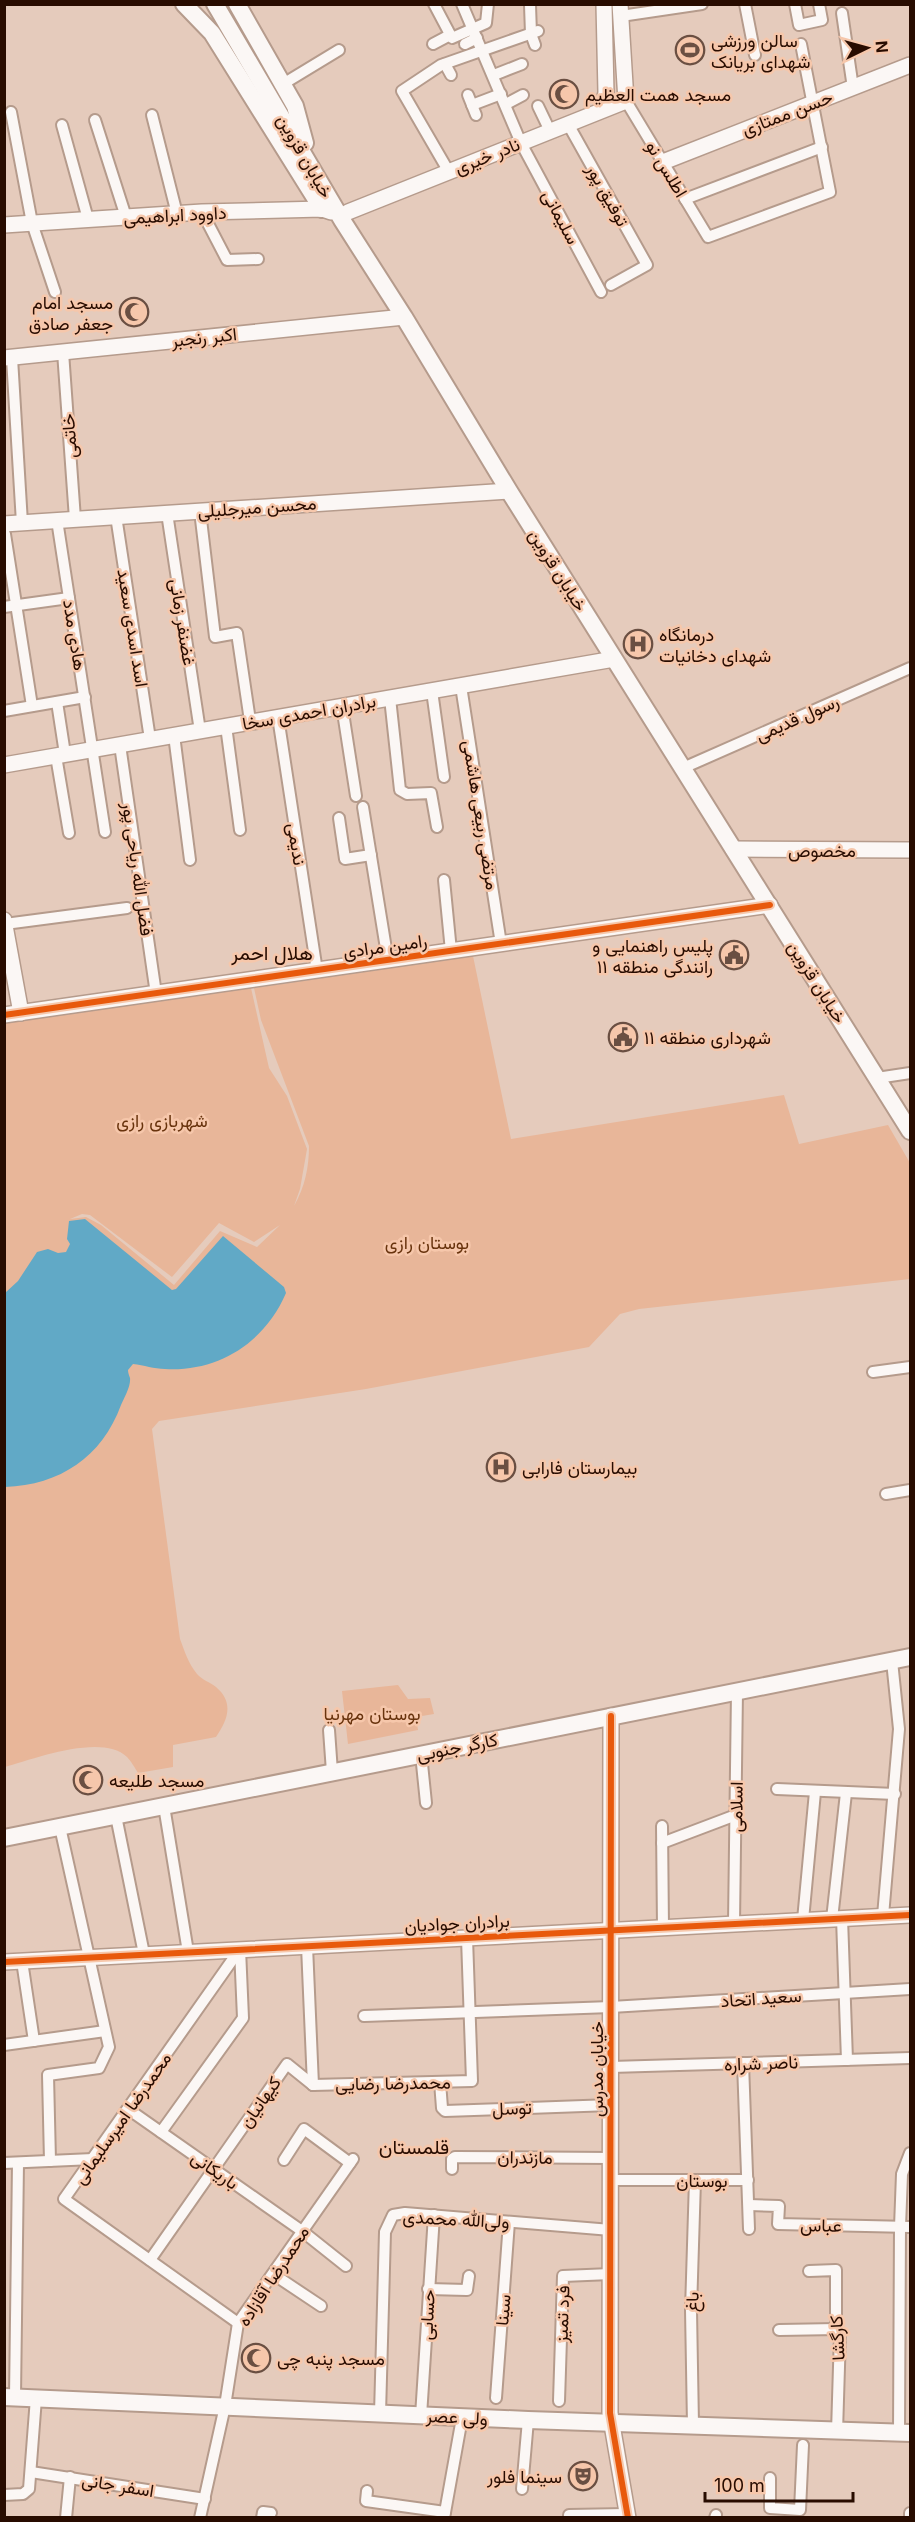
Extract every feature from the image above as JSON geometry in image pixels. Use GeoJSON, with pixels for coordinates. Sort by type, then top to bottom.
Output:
{"type":"FeatureCollection","features":[{"type":"Feature","properties":{"kind":"main road"},"geometry":{"type":"LineString","coordinates":[[184,4],[203,22],[230,60],[322,209]]}},
{"type":"Feature","properties":{"kind":"main road"},"geometry":{"type":"LineString","coordinates":[[203,22],[205,4]]}},
{"type":"Feature","properties":{"kind":"main road","name":"خیابان قزوین"},"geometry":{"type":"LineString","coordinates":[[215,4],[288,125],[310,167],[345,216],[509,491],[910,1131]]}},
{"type":"Feature","properties":{"kind":"main road"},"geometry":{"type":"LineString","coordinates":[[237,4],[298,114],[310,167]]}},
{"type":"Feature","properties":{"kind":"main road"},"geometry":{"type":"LineString","coordinates":[[247,4],[251,32]]}},
{"type":"Feature","properties":{"kind":"main road","name":"کارگر جنوبی"},"geometry":{"type":"LineString","coordinates":[[4,1838],[910,1657]]}},
{"type":"Feature","properties":{"kind":"main road","name":"ولی عصر"},"geometry":{"type":"LineString","coordinates":[[10,2397],[528,2421],[905,2433]]}},
{"type":"Feature","properties":{"kind":"street"},"geometry":{"type":"LineString","coordinates":[[434,4],[452,38],[475,33]]}},
{"type":"Feature","properties":{"kind":"street","name":"سلیمانی"},"geometry":{"type":"LineString","coordinates":[[462,4],[521,143],[601,292]]}},
{"type":"Feature","properties":{"kind":"street"},"geometry":{"type":"LineString","coordinates":[[465,44],[486,23],[489,4]]}},
{"type":"Feature","properties":{"kind":"street"},"geometry":{"type":"LineString","coordinates":[[601,110],[606,93],[604,4]]}},
{"type":"Feature","properties":{"kind":"street"},"geometry":{"type":"LineString","coordinates":[[626,100],[621,10],[702,4]]}},
{"type":"Feature","properties":{"kind":"street"},"geometry":{"type":"LineString","coordinates":[[745,4],[755,55]]}},
{"type":"Feature","properties":{"kind":"street"},"geometry":{"type":"LineString","coordinates":[[795,4],[799,25],[822,20],[819,4]]}},
{"type":"Feature","properties":{"kind":"street"},"geometry":{"type":"LineString","coordinates":[[530,5],[536,45]]}},
{"type":"Feature","properties":{"kind":"street"},"geometry":{"type":"LineString","coordinates":[[842,13],[853,88]]}},
{"type":"Feature","properties":{"kind":"street"},"geometry":{"type":"LineString","coordinates":[[439,57],[483,50],[535,32]]}},
{"type":"Feature","properties":{"kind":"street"},"geometry":{"type":"LineString","coordinates":[[449,172],[402,91],[439,57],[450,35]]}},
{"type":"Feature","properties":{"kind":"street"},"geometry":{"type":"LineString","coordinates":[[685,199],[822,147],[801,44]]}},
{"type":"Feature","properties":{"kind":"street"},"geometry":{"type":"LineString","coordinates":[[283,84],[339,50]]}},
{"type":"Feature","properties":{"kind":"street"},"geometry":{"type":"LineString","coordinates":[[439,57],[451,75]]}},
{"type":"Feature","properties":{"kind":"street"},"geometry":{"type":"LineString","coordinates":[[494,75],[522,64]]}},
{"type":"Feature","properties":{"kind":"street","name":"حسن ممتازی"},"geometry":{"type":"LineString","coordinates":[[663,162],[910,65]]}},
{"type":"Feature","properties":{"kind":"street"},"geometry":{"type":"LineString","coordinates":[[472,105],[523,96]]}},
{"type":"Feature","properties":{"kind":"street","name":"نادر خیری"},"geometry":{"type":"LineString","coordinates":[[345,216],[626,100]]}},
{"type":"Feature","properties":{"kind":"street","name":"اطلس نو"},"geometry":{"type":"LineString","coordinates":[[626,100],[708,237],[830,192],[822,147]]}},
{"type":"Feature","properties":{"kind":"street"},"geometry":{"type":"LineString","coordinates":[[538,106],[549,131]]}},
{"type":"Feature","properties":{"kind":"street"},"geometry":{"type":"LineString","coordinates":[[11,112],[32,223],[55,292]]}},
{"type":"Feature","properties":{"kind":"street"},"geometry":{"type":"LineString","coordinates":[[152,115],[177,214]]}},
{"type":"Feature","properties":{"kind":"street"},"geometry":{"type":"LineString","coordinates":[[95,120],[126,217]]}},
{"type":"Feature","properties":{"kind":"street","name":"توفیق پور"},"geometry":{"type":"LineString","coordinates":[[568,124],[648,265],[611,285]]}},
{"type":"Feature","properties":{"kind":"street"},"geometry":{"type":"LineString","coordinates":[[62,125],[88,219]]}},
{"type":"Feature","properties":{"kind":"street"},"geometry":{"type":"LineString","coordinates":[[322,209],[345,216]]}},
{"type":"Feature","properties":{"kind":"street","name":"داوود ابراهیمی"},"geometry":{"type":"LineString","coordinates":[[4,225],[202,212],[322,209]]}},
{"type":"Feature","properties":{"kind":"street"},"geometry":{"type":"LineString","coordinates":[[202,212],[227,260],[258,259]]}},
{"type":"Feature","properties":{"kind":"street","name":"اکبر رنجبر"},"geometry":{"type":"LineString","coordinates":[[8,358],[405,317]]}},
{"type":"Feature","properties":{"kind":"street","name":"خاتمی"},"geometry":{"type":"LineString","coordinates":[[63,352],[75,519]]}},
{"type":"Feature","properties":{"kind":"street"},"geometry":{"type":"LineString","coordinates":[[8,358],[22,523]]}},
{"type":"Feature","properties":{"kind":"street","name":"محسن میرجلیلی"},"geometry":{"type":"LineString","coordinates":[[4,524],[509,491]]}},
{"type":"Feature","properties":{"kind":"street"},"geometry":{"type":"LineString","coordinates":[[200,511],[215,637],[237,633],[249,714]]}},
{"type":"Feature","properties":{"kind":"street","name":"غضنفر زمانی"},"geometry":{"type":"LineString","coordinates":[[167,513],[200,731]]}},
{"type":"Feature","properties":{"kind":"street","name":"اسد اسدی سعید"},"geometry":{"type":"LineString","coordinates":[[116,516],[150,739]]}},
{"type":"Feature","properties":{"kind":"street","name":"هادی مدد"},"geometry":{"type":"LineString","coordinates":[[57,520],[105,832]]}},
{"type":"Feature","properties":{"kind":"street"},"geometry":{"type":"LineString","coordinates":[[5,534],[32,706]]}},
{"type":"Feature","properties":{"kind":"street"},"geometry":{"type":"LineString","coordinates":[[4,607],[69,598]]}},
{"type":"Feature","properties":{"kind":"street","name":"برادران احمدی سخا"},"geometry":{"type":"LineString","coordinates":[[4,765],[614,659]]}},
{"type":"Feature","properties":{"kind":"street","name":"رسول قدیمی"},"geometry":{"type":"LineString","coordinates":[[682,768],[910,668]]}},
{"type":"Feature","properties":{"kind":"street","name":"مرتضی ربیعی هاشمی"},"geometry":{"type":"LineString","coordinates":[[461,686],[501,944]]}},
{"type":"Feature","properties":{"kind":"street"},"geometry":{"type":"LineString","coordinates":[[432,691],[444,777]]}},
{"type":"Feature","properties":{"kind":"street"},"geometry":{"type":"LineString","coordinates":[[4,711],[85,697]]}},
{"type":"Feature","properties":{"kind":"street"},"geometry":{"type":"LineString","coordinates":[[390,698],[400,790],[406,794],[431,793],[438,826]]}},
{"type":"Feature","properties":{"kind":"street"},"geometry":{"type":"LineString","coordinates":[[57,702],[69,833]]}},
{"type":"Feature","properties":{"kind":"street"},"geometry":{"type":"LineString","coordinates":[[342,706],[356,796]]}},
{"type":"Feature","properties":{"kind":"street","name":"ندیمی"},"geometry":{"type":"LineString","coordinates":[[278,717],[317,971]]}},
{"type":"Feature","properties":{"kind":"street"},"geometry":{"type":"LineString","coordinates":[[226,726],[240,830]]}},
{"type":"Feature","properties":{"kind":"street"},"geometry":{"type":"LineString","coordinates":[[174,735],[190,860]]}},
{"type":"Feature","properties":{"kind":"street","name":"فضل الله ریاحی پور"},"geometry":{"type":"LineString","coordinates":[[120,745],[156,994]]}},
{"type":"Feature","properties":{"kind":"street"},"geometry":{"type":"LineString","coordinates":[[363,807],[388,961]]}},
{"type":"Feature","properties":{"kind":"street"},"geometry":{"type":"LineString","coordinates":[[339,818],[345,859],[371,855]]}},
{"type":"Feature","properties":{"kind":"street","name":"مخصوص"},"geometry":{"type":"LineString","coordinates":[[734,849],[910,850]]}},
{"type":"Feature","properties":{"kind":"street"},"geometry":{"type":"LineString","coordinates":[[444,880],[451,951]]}},
{"type":"Feature","properties":{"kind":"street","name":"رامین مرادی"},"geometry":{"type":"LineString","coordinates":[[4,1015],[770,905]]}},
{"type":"Feature","properties":{"kind":"street"},"geometry":{"type":"LineString","coordinates":[[21,1013],[5,926],[127,908]]}},
{"type":"Feature","properties":{"kind":"street"},"geometry":{"type":"LineString","coordinates":[[877,1078],[910,1072]]}},
{"type":"Feature","properties":{"kind":"street"},"geometry":{"type":"LineString","coordinates":[[873,1372],[910,1366]]}},
{"type":"Feature","properties":{"kind":"street"},"geometry":{"type":"LineString","coordinates":[[886,1494],[910,1490]]}},
{"type":"Feature","properties":{"kind":"street"},"geometry":{"type":"LineString","coordinates":[[883,1916],[900,1716],[891,1660]]}},
{"type":"Feature","properties":{"kind":"street","name":"اسلامی"},"geometry":{"type":"LineString","coordinates":[[734,1924],[737,1691]]}},
{"type":"Feature","properties":{"kind":"street","name":"خیابان مدرس"},"geometry":{"type":"LineString","coordinates":[[611,1716],[611,2422],[628,2516]]}},
{"type":"Feature","properties":{"kind":"street"},"geometry":{"type":"LineString","coordinates":[[329,1730],[332,1772]]}},
{"type":"Feature","properties":{"kind":"street"},"geometry":{"type":"LineString","coordinates":[[421,1754],[426,1803]]}},
{"type":"Feature","properties":{"kind":"street"},"geometry":{"type":"LineString","coordinates":[[777,1789],[895,1794]]}},
{"type":"Feature","properties":{"kind":"street"},"geometry":{"type":"LineString","coordinates":[[803,1920],[815,1792]]}},
{"type":"Feature","properties":{"kind":"street"},"geometry":{"type":"LineString","coordinates":[[846,1792],[837,1919],[847,2060]]}},
{"type":"Feature","properties":{"kind":"street"},"geometry":{"type":"LineString","coordinates":[[164,1806],[188,1952]]}},
{"type":"Feature","properties":{"kind":"street"},"geometry":{"type":"LineString","coordinates":[[662,1843],[736,1815]]}},
{"type":"Feature","properties":{"kind":"street"},"geometry":{"type":"LineString","coordinates":[[116,1816],[144,1954]]}},
{"type":"Feature","properties":{"kind":"street"},"geometry":{"type":"LineString","coordinates":[[662,1826],[663,1928]]}},
{"type":"Feature","properties":{"kind":"street"},"geometry":{"type":"LineString","coordinates":[[50,2161],[48,2075],[99,2068],[109,2047],[60,1827]]}},
{"type":"Feature","properties":{"kind":"street","name":"برادران جوادیان"},"geometry":{"type":"LineString","coordinates":[[4,1962],[910,1915]]}},
{"type":"Feature","properties":{"kind":"street","name":"محمدرضا رضایی"},"geometry":{"type":"LineString","coordinates":[[313,2085],[472,2081],[467,1938]]}},
{"type":"Feature","properties":{"kind":"street"},"geometry":{"type":"LineString","coordinates":[[307,1946],[313,2085]]}},
{"type":"Feature","properties":{"kind":"street"},"geometry":{"type":"LineString","coordinates":[[161,2132],[243,2018],[240,1949]]}},
{"type":"Feature","properties":{"kind":"street","name":"محمدرضا امیرسلیمانی"},"geometry":{"type":"LineString","coordinates":[[238,2324],[64,2199],[240,1949]]}},
{"type":"Feature","properties":{"kind":"street"},"geometry":{"type":"LineString","coordinates":[[22,1961],[34,2041]]}},
{"type":"Feature","properties":{"kind":"street","name":"سعید اتحاد"},"geometry":{"type":"LineString","coordinates":[[364,2016],[611,2007],[910,1989]]}},
{"type":"Feature","properties":{"kind":"street"},"geometry":{"type":"LineString","coordinates":[[4,2045],[105,2031]]}},
{"type":"Feature","properties":{"kind":"street","name":"ناصر شراره"},"geometry":{"type":"LineString","coordinates":[[611,2067],[910,2058]]}},
{"type":"Feature","properties":{"kind":"street","name":"بوستان"},"geometry":{"type":"LineString","coordinates":[[611,2180],[748,2180],[743,2063]]}},
{"type":"Feature","properties":{"kind":"street","name":"کیهانیان"},"geometry":{"type":"LineString","coordinates":[[214,2169],[287,2064],[313,2085]]}},
{"type":"Feature","properties":{"kind":"street","name":"توسل"},"geometry":{"type":"LineString","coordinates":[[440,2082],[442,2108],[445,2111],[611,2105]]}},
{"type":"Feature","properties":{"kind":"street","name":"باریکانی"},"geometry":{"type":"LineString","coordinates":[[128,2109],[302,2231],[346,2266]]}},
{"type":"Feature","properties":{"kind":"street","name":"محمدرضا آقازاده"},"geometry":{"type":"LineString","coordinates":[[200,2517],[225,2406],[238,2324],[351,2161],[304,2129],[284,2160]]}},
{"type":"Feature","properties":{"kind":"street","name":"مازندران"},"geometry":{"type":"LineString","coordinates":[[452,2169],[452,2159],[455,2157],[610,2158]]}},
{"type":"Feature","properties":{"kind":"street"},"geometry":{"type":"LineString","coordinates":[[905,2433],[905,2227],[902,2174],[910,2157]]}},
{"type":"Feature","properties":{"kind":"street"},"geometry":{"type":"LineString","coordinates":[[4,2163],[93,2159]]}},
{"type":"Feature","properties":{"kind":"street"},"geometry":{"type":"LineString","coordinates":[[10,2397],[18,2163]]}},
{"type":"Feature","properties":{"kind":"street"},"geometry":{"type":"LineString","coordinates":[[150,2260],[214,2169]]}},
{"type":"Feature","properties":{"kind":"street","name":"باغ"},"geometry":{"type":"LineString","coordinates":[[693,2425],[691,2310],[695,2180]]}},
{"type":"Feature","properties":{"kind":"street"},"geometry":{"type":"LineString","coordinates":[[748,2180],[749,2229]]}},
{"type":"Feature","properties":{"kind":"street","name":"عباس"},"geometry":{"type":"LineString","coordinates":[[749,2205],[779,2206],[778,2224],[905,2227]]}},
{"type":"Feature","properties":{"kind":"street","name":"ولی‌الله محمدی"},"geometry":{"type":"LineString","coordinates":[[380,2414],[386,2227],[393,2215],[399,2213],[434,2215],[611,2230]]}},
{"type":"Feature","properties":{"kind":"street","name":"حسابی"},"geometry":{"type":"LineString","coordinates":[[421,2416],[434,2215]]}},
{"type":"Feature","properties":{"kind":"street","name":"سینا"},"geometry":{"type":"LineString","coordinates":[[496,2398],[509,2222]]}},
{"type":"Feature","properties":{"kind":"street","name":"کارگشا"},"geometry":{"type":"LineString","coordinates":[[809,2271],[836,2270],[837,2329],[840,2334],[837,2432]]}},
{"type":"Feature","properties":{"kind":"street"},"geometry":{"type":"LineString","coordinates":[[273,2274],[321,2306]]}},
{"type":"Feature","properties":{"kind":"street","name":"فرد تمیز"},"geometry":{"type":"LineString","coordinates":[[559,2401],[563,2276],[611,2274]]}},
{"type":"Feature","properties":{"kind":"street"},"geometry":{"type":"LineString","coordinates":[[428,2289],[467,2290],[469,2276]]}},
{"type":"Feature","properties":{"kind":"street"},"geometry":{"type":"LineString","coordinates":[[779,2330],[837,2329]]}},
{"type":"Feature","properties":{"kind":"street"},"geometry":{"type":"LineString","coordinates":[[4,2495],[28,2492],[36,2398]]}},
{"type":"Feature","properties":{"kind":"street"},"geometry":{"type":"LineString","coordinates":[[366,2491],[366,2501],[445,2515],[462,2418]]}},
{"type":"Feature","properties":{"kind":"street"},"geometry":{"type":"LineString","coordinates":[[522,2489],[528,2421]]}},
{"type":"Feature","properties":{"kind":"street"},"geometry":{"type":"LineString","coordinates":[[770,2478],[770,2508],[782,2513],[800,2510],[803,2445]]}},
{"type":"Feature","properties":{"kind":"street","name":"اسفر جانی"},"geometry":{"type":"LineString","coordinates":[[31,2472],[205,2499]]}},
{"type":"Feature","properties":{"kind":"street"},"geometry":{"type":"LineString","coordinates":[[66,2517],[70,2477]]}},
{"type":"Feature","properties":{"kind":"street"},"geometry":{"type":"LineString","coordinates":[[569,2517],[569,2515],[628,2516]]}},
{"type":"Feature","properties":{"kind":"green space","name":"بوستان رازی"},"geometry":{"type":"Polygon","coordinates":[[[473,956],[511,1139],[784,1095],[799,1144],[888,1125],[910,1163],[910,1279],[639,1309],[620,1314],[589,1347],[366,1389],[159,1421],[152,1429],[180,1639],[189,1662],[197,1674],[216,1687],[226,1699],[227,1712],[223,1725],[216,1737],[173,1745],[173,1767],[138,1773],[127,1757],[116,1750],[101,1747],[68,1750],[5,1767],[5,1022],[251,988],[269,1068],[287,1096],[307,1149],[300,1189],[294,1206],[306,1177],[309,1146],[261,1020],[254,988],[473,956]],[[82,1214],[70,1219],[86,1217],[101,1225],[174,1285],[220,1231],[257,1247],[280,1225],[254,1242],[219,1223],[172,1277],[90,1215],[82,1214]]]}},
{"type":"Feature","properties":{"kind":"green space","name":"بوستان مهرنیا"},"geometry":{"type":"Polygon","coordinates":[[[398,1685],[408,1699],[430,1698],[434,1714],[416,1717],[418,1730],[348,1744],[342,1691],[398,1685]]]}},
{"type":"Feature","properties":{"kind":"water"},"geometry":{"type":"Polygon","coordinates":[[[85,1219],[172,1290],[176,1289],[223,1236],[284,1287],[286,1293],[266,1326],[238,1350],[221,1359],[185,1369],[161,1369],[133,1364],[128,1370],[130,1381],[128,1388],[113,1423],[90,1453],[76,1465],[44,1481],[5,1487],[5,1293],[18,1281],[37,1252],[48,1249],[58,1253],[66,1252],[70,1244],[67,1239],[69,1221],[85,1219]]]}},
{"type":"Feature","properties":{"kind":"cycle path"},"geometry":{"type":"LineString","coordinates":[[4,1015],[770,905]]}},
{"type":"Feature","properties":{"kind":"cycle path"},"geometry":{"type":"LineString","coordinates":[[611,1716],[610,2413],[628,2518]]}},
{"type":"Feature","properties":{"kind":"cycle path"},"geometry":{"type":"LineString","coordinates":[[4,1962],[910,1915]]}},
{"type":"Feature","properties":{"kind":"place","name":"سالن ورزشی شهدای بریانک"},"geometry":{"type":"Point","coordinates":[690,50]}},
{"type":"Feature","properties":{"kind":"place","name":"مسجد همت العظیم"},"geometry":{"type":"Point","coordinates":[564,94]}},
{"type":"Feature","properties":{"kind":"place","name":"مسجد امام جعفر صادق"},"geometry":{"type":"Point","coordinates":[134,312]}},
{"type":"Feature","properties":{"kind":"place","name":"درمانگاه شهدای دخانیات"},"geometry":{"type":"Point","coordinates":[638,644]}},
{"type":"Feature","properties":{"kind":"place","name":"پلیس راهنمایی و رانندگی منطقه ۱۱"},"geometry":{"type":"Point","coordinates":[734,955]}},
{"type":"Feature","properties":{"kind":"place","name":"شهرداری منطقه ۱۱"},"geometry":{"type":"Point","coordinates":[623,1037]}},
{"type":"Feature","properties":{"kind":"place","name":"بیمارستان فارابی"},"geometry":{"type":"Point","coordinates":[501,1467]}},
{"type":"Feature","properties":{"kind":"place","name":"مسجد طلیعه"},"geometry":{"type":"Point","coordinates":[88,1780]}},
{"type":"Feature","properties":{"kind":"place","name":"مسجد پنبه چی"},"geometry":{"type":"Point","coordinates":[256,2358]}},
{"type":"Feature","properties":{"kind":"place","name":"سینما فلور"},"geometry":{"type":"Point","coordinates":[583,2476]}},
{"type":"Feature","properties":{"kind":"district","name":"هلال احمر"},"geometry":{"type":"Point","coordinates":[272,953]}},
{"type":"Feature","properties":{"kind":"district","name":"قلمستان"},"geometry":{"type":"Point","coordinates":[414,2147]}},
{"type":"Feature","properties":{"kind":"park label","name":"شهربازی رازی"},"geometry":{"type":"Point","coordinates":[162,1120]}}]}
